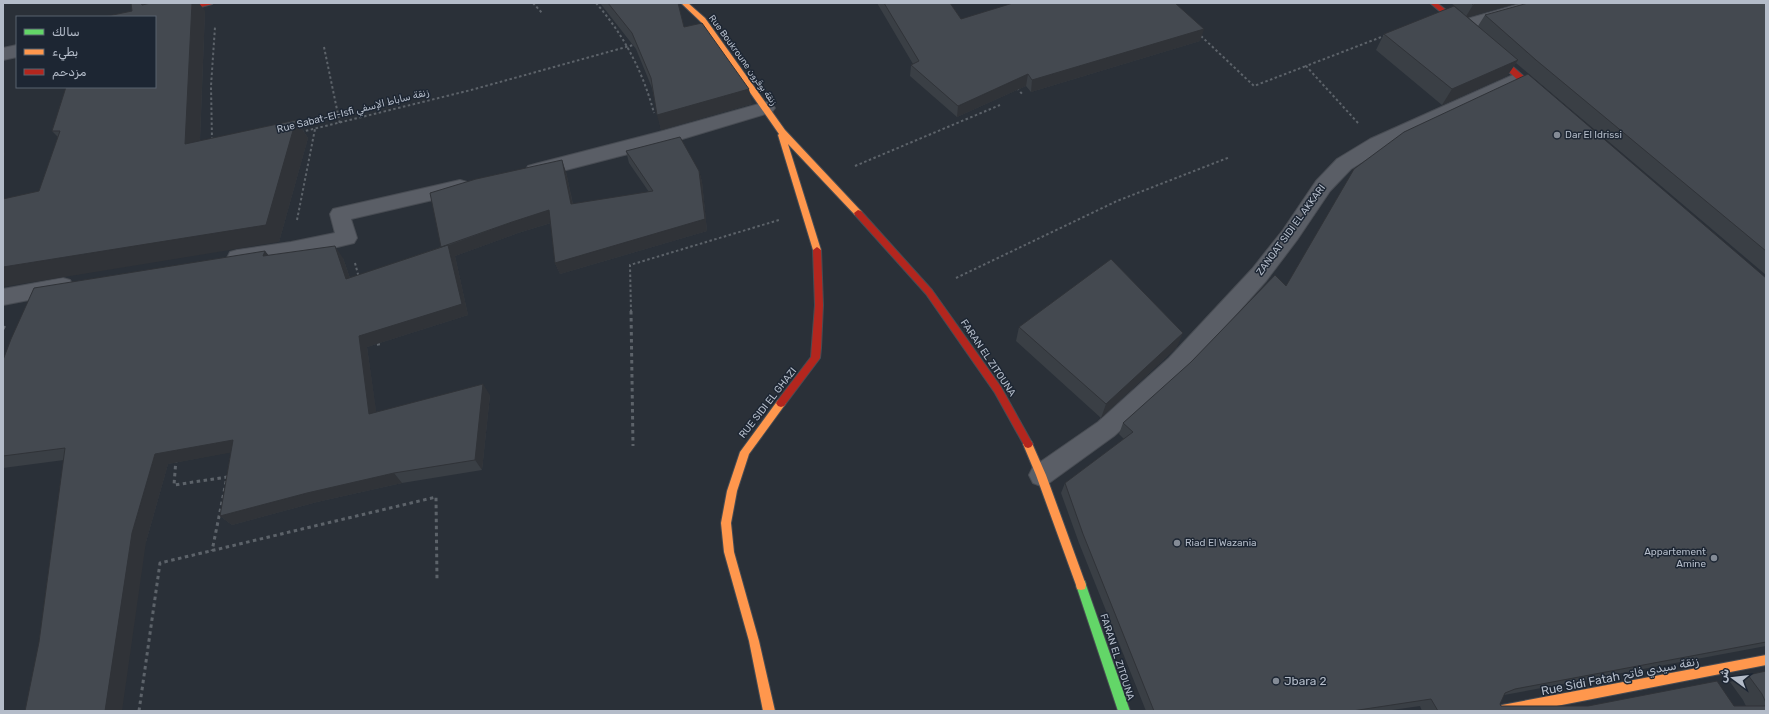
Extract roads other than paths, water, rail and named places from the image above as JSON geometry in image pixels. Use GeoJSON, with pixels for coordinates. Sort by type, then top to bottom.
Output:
{"type":"FeatureCollection","features":[{"type":"Feature","properties":{"kind":"street"},"geometry":{"type":"LineString","coordinates":[[156,17],[210,3]]}},
{"type":"Feature","properties":{"kind":"street","name":"Rue Boukroune زنقة بوقرون"},"geometry":{"type":"LineString","coordinates":[[684,3],[703,20],[782,132]]}},
{"type":"Feature","properties":{"kind":"street"},"geometry":{"type":"LineString","coordinates":[[1433,3],[1462,26],[1549,104]]}},
{"type":"Feature","properties":{"kind":"street"},"geometry":{"type":"LineString","coordinates":[[1462,26],[1541,3]]}},
{"type":"Feature","properties":{"kind":"street"},"geometry":{"type":"LineString","coordinates":[[3,54],[16,51]]}},
{"type":"Feature","properties":{"kind":"street","name":"ZANQAT SIDI EL AKKARI"},"geometry":{"type":"LineString","coordinates":[[1041,475],[1106,429],[1177,365],[1259,275],[1290,235],[1323,186],[1344,164],[1378,144],[1520,78]]}},
{"type":"Feature","properties":{"kind":"street"},"geometry":{"type":"LineString","coordinates":[[521,174],[659,139],[766,108]]}},
{"type":"Feature","properties":{"kind":"street","name":"FARAN EL ZITOUNA"},"geometry":{"type":"LineString","coordinates":[[782,132],[827,178],[929,292],[998,390],[1025,438],[1041,475],[1088,605],[1124,711]]}},
{"type":"Feature","properties":{"kind":"street","name":"RUE SIDI EL GHAZI"},"geometry":{"type":"LineString","coordinates":[[769,711],[754,640],[729,552],[726,523],[732,492],[745,452],[815,358],[817,348],[819,305],[817,249],[782,132]]}},
{"type":"Feature","properties":{"kind":"street"},"geometry":{"type":"LineString","coordinates":[[217,261],[291,250],[347,238],[340,214],[476,184]]}},
{"type":"Feature","properties":{"kind":"street"},"geometry":{"type":"LineString","coordinates":[[3,297],[80,283]]}},
{"type":"Feature","properties":{"kind":"street","name":"Rue Sidi Fatah زنقة سيدي فاتح"},"geometry":{"type":"LineString","coordinates":[[1502,711],[1712,682],[1766,660]]}},
{"type":"Feature","properties":{"kind":"place","name":"Dar El Idrissi"},"geometry":{"type":"Point","coordinates":[1557,135]}},
{"type":"Feature","properties":{"kind":"place","name":"Riad El Wazania"},"geometry":{"type":"Point","coordinates":[1177,543]}},
{"type":"Feature","properties":{"kind":"place","name":"Appartement Amine"},"geometry":{"type":"Point","coordinates":[1714,558]}},
{"type":"Feature","properties":{"kind":"place","name":"Jbara 2"},"geometry":{"type":"Point","coordinates":[1276,681]}}]}
